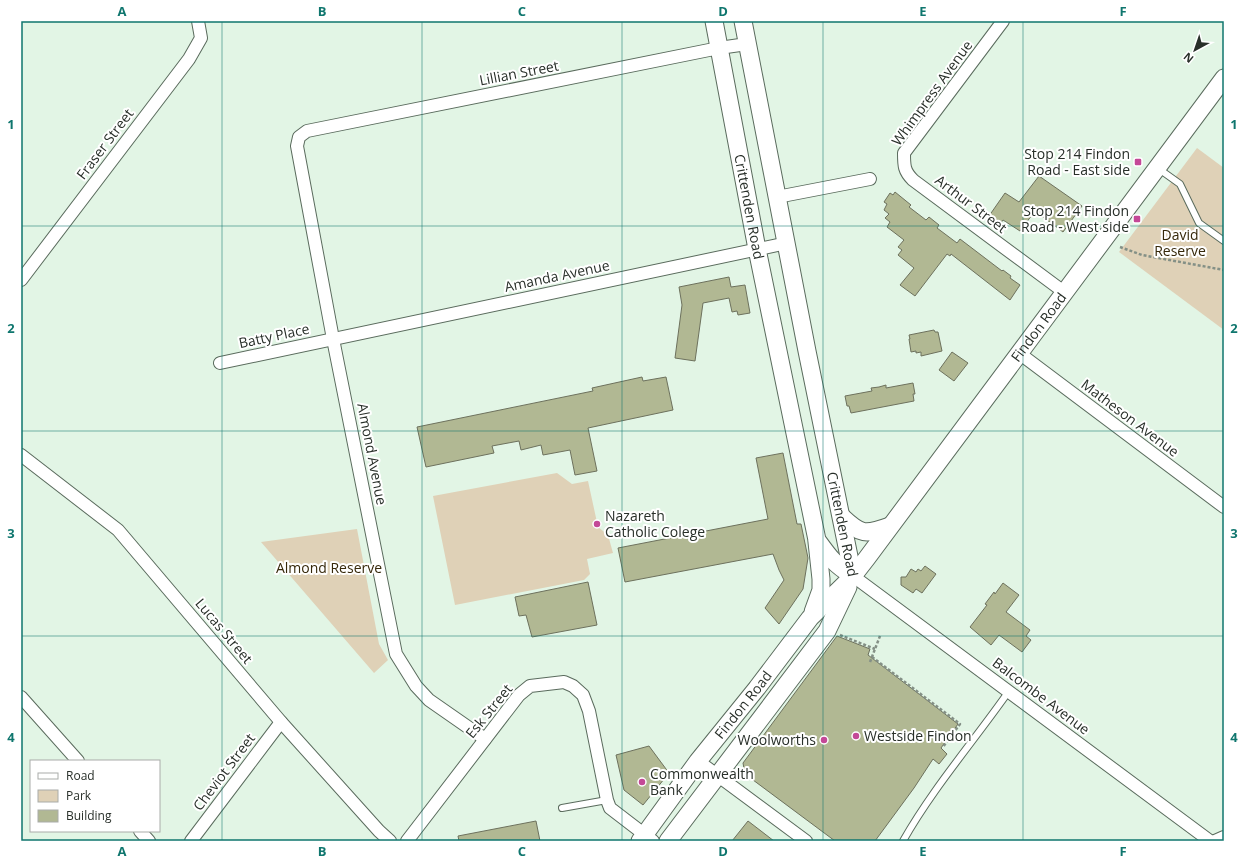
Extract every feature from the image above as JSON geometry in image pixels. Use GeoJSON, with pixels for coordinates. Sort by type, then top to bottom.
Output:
{"type":"FeatureCollection","features":[{"type":"Feature","properties":{"kind":"main road","name":"Crittenden Road"},"geometry":{"type":"LineString","coordinates":[[714,21],[758,249],[817,540],[831,559],[838,566],[853,576]]}},
{"type":"Feature","properties":{"kind":"main road","name":"Crittenden Road"},"geometry":{"type":"LineString","coordinates":[[743,21],[853,576]]}},
{"type":"Feature","properties":{"kind":"main road","name":"Findon Road"},"geometry":{"type":"LineString","coordinates":[[646,839],[698,761],[757,688],[811,617],[853,576],[1224,78]]}},
{"type":"Feature","properties":{"kind":"main road"},"geometry":{"type":"LineString","coordinates":[[842,517],[854,528],[861,531],[870,532],[890,526]]}},
{"type":"Feature","properties":{"kind":"main road"},"geometry":{"type":"LineString","coordinates":[[811,617],[821,590],[817,540]]}},
{"type":"Feature","properties":{"kind":"main road","name":"Findon Road"},"geometry":{"type":"LineString","coordinates":[[668,841],[828,631],[853,576]]}},
{"type":"Feature","properties":{"kind":"main road"},"geometry":{"type":"LineString","coordinates":[[757,688],[764,714]]}},
{"type":"Feature","properties":{"kind":"street","name":"Fraser Street"},"geometry":{"type":"LineString","coordinates":[[21,280],[189,58],[201,38],[198,21]]}},
{"type":"Feature","properties":{"kind":"street","name":"Whimpress Avenue"},"geometry":{"type":"LineString","coordinates":[[904,165],[904,153],[1003,21]]}},
{"type":"Feature","properties":{"kind":"street","name":"Lillian Street"},"geometry":{"type":"LineString","coordinates":[[299,137],[307,131],[719,48],[747,44]]}},
{"type":"Feature","properties":{"kind":"street","name":"Almond Avenue"},"geometry":{"type":"LineString","coordinates":[[299,137],[297,146],[396,654],[416,686],[429,700],[485,739]]}},
{"type":"Feature","properties":{"kind":"street","name":"Arthur Street"},"geometry":{"type":"LineString","coordinates":[[904,165],[906,174],[913,180],[1064,292]]}},
{"type":"Feature","properties":{"kind":"street"},"geometry":{"type":"LineString","coordinates":[[777,197],[870,179]]}},
{"type":"Feature","properties":{"kind":"street","name":"Amanda Avenue"},"geometry":{"type":"LineString","coordinates":[[334,339],[786,243]]}},
{"type":"Feature","properties":{"kind":"street","name":"Batty Place"},"geometry":{"type":"LineString","coordinates":[[220,363],[334,339]]}},
{"type":"Feature","properties":{"kind":"street","name":"Matheson Avenue"},"geometry":{"type":"LineString","coordinates":[[1019,353],[1224,507]]}},
{"type":"Feature","properties":{"kind":"street","name":"Lucas Street"},"geometry":{"type":"LineString","coordinates":[[23,460],[118,530],[281,722],[379,831],[390,841]]}},
{"type":"Feature","properties":{"kind":"street","name":"Balcombe Avenue"},"geometry":{"type":"LineString","coordinates":[[853,576],[1210,841]]}},
{"type":"Feature","properties":{"kind":"street","name":"Esk Street"},"geometry":{"type":"LineString","coordinates":[[407,841],[519,695],[530,686],[564,682],[573,686],[583,695],[589,711],[607,800],[610,808],[646,839]]}},
{"type":"Feature","properties":{"kind":"street"},"geometry":{"type":"LineString","coordinates":[[21,697],[77,760]]}},
{"type":"Feature","properties":{"kind":"street","name":"Cheviot Street"},"geometry":{"type":"LineString","coordinates":[[191,841],[281,722]]}},
{"type":"Feature","properties":{"kind":"street"},"geometry":{"type":"LineString","coordinates":[[698,761],[806,841]]}},
{"type":"Feature","properties":{"kind":"street"},"geometry":{"type":"LineString","coordinates":[[141,832],[148,841]]}},
{"type":"Feature","properties":{"kind":"street"},"geometry":{"type":"LineString","coordinates":[[1215,841],[1224,837]]}},
{"type":"Feature","properties":{"kind":"lane"},"geometry":{"type":"LineString","coordinates":[[1157,168],[1180,184],[1199,223],[1224,240]]}},
{"type":"Feature","properties":{"kind":"lane"},"geometry":{"type":"LineString","coordinates":[[903,841],[911,827],[1009,691]]}},
{"type":"Feature","properties":{"kind":"lane"},"geometry":{"type":"LineString","coordinates":[[562,808],[607,800]]}},
{"type":"Feature","properties":{"kind":"path"},"geometry":{"type":"LineString","coordinates":[[1120,247],[1142,255],[1224,270]]}},
{"type":"Feature","properties":{"kind":"path"},"geometry":{"type":"LineString","coordinates":[[834,633],[875,649]]}},
{"type":"Feature","properties":{"kind":"path"},"geometry":{"type":"LineString","coordinates":[[870,662],[880,636]]}},
{"type":"Feature","properties":{"kind":"path"},"geometry":{"type":"LineString","coordinates":[[872,657],[960,724],[943,747]]}},
{"type":"Feature","properties":{"kind":"green space","name":"David Reserve"},"geometry":{"type":"Polygon","coordinates":[[[1197,148],[1224,168],[1224,330],[1119,252],[1197,148]]]}},
{"type":"Feature","properties":{"kind":"green space"},"geometry":{"type":"Polygon","coordinates":[[[557,473],[572,484],[588,481],[598,527],[608,535],[613,553],[587,559],[590,574],[584,580],[455,605],[433,496],[557,473]]]}},
{"type":"Feature","properties":{"kind":"green space","name":"Almond Reserve"},"geometry":{"type":"Polygon","coordinates":[[[357,529],[379,644],[388,660],[374,673],[261,542],[357,529]]]}},
{"type":"Feature","properties":{"kind":"building"},"geometry":{"type":"Polygon","coordinates":[[[1039,176],[1082,206],[1063,232],[1035,211],[1020,231],[1003,220],[1000,224],[989,216],[1005,193],[1019,202],[1039,176]]]}},
{"type":"Feature","properties":{"kind":"building"},"geometry":{"type":"Polygon","coordinates":[[[895,192],[911,205],[909,207],[926,220],[929,217],[939,225],[937,228],[957,243],[960,239],[1002,271],[1003,270],[1011,276],[1010,278],[1020,285],[1010,300],[951,254],[950,256],[947,254],[915,296],[900,285],[914,268],[898,255],[902,250],[898,247],[904,240],[887,227],[890,222],[885,218],[889,214],[884,210],[887,204],[884,202],[890,193],[893,195],[895,192]]]}},
{"type":"Feature","properties":{"kind":"building"},"geometry":{"type":"Polygon","coordinates":[[[729,277],[731,287],[745,285],[750,313],[738,315],[737,311],[732,312],[729,298],[703,303],[695,361],[675,358],[682,305],[679,287],[729,277]]]}},
{"type":"Feature","properties":{"kind":"building"},"geometry":{"type":"Polygon","coordinates":[[[934,330],[935,332],[938,332],[942,351],[921,356],[921,352],[911,352],[909,335],[934,330]]]}},
{"type":"Feature","properties":{"kind":"building"},"geometry":{"type":"Polygon","coordinates":[[[952,352],[968,363],[954,381],[939,370],[952,352]]]}},
{"type":"Feature","properties":{"kind":"building"},"geometry":{"type":"Polygon","coordinates":[[[642,377],[643,381],[666,377],[673,410],[588,428],[597,471],[575,475],[570,450],[543,455],[541,445],[521,450],[519,441],[492,446],[494,453],[426,467],[417,427],[593,391],[592,388],[642,377]]]}},
{"type":"Feature","properties":{"kind":"building"},"geometry":{"type":"Polygon","coordinates":[[[913,383],[915,394],[913,394],[914,401],[851,413],[849,406],[847,406],[845,396],[872,391],[871,388],[886,385],[886,388],[913,383]]]}},
{"type":"Feature","properties":{"kind":"building"},"geometry":{"type":"Polygon","coordinates":[[[783,453],[797,524],[801,524],[808,558],[803,589],[779,624],[765,608],[784,580],[773,554],[625,582],[618,548],[768,519],[756,458],[783,453]]]}},
{"type":"Feature","properties":{"kind":"building"},"geometry":{"type":"Polygon","coordinates":[[[925,566],[936,574],[922,593],[916,589],[913,593],[901,585],[901,577],[906,577],[911,569],[916,572],[918,569],[921,571],[925,566]]]}},
{"type":"Feature","properties":{"kind":"building"},"geometry":{"type":"Polygon","coordinates":[[[588,582],[597,625],[532,637],[526,615],[519,616],[515,597],[588,582]]]}},
{"type":"Feature","properties":{"kind":"building"},"geometry":{"type":"Polygon","coordinates":[[[1003,583],[1019,595],[1006,612],[1030,630],[1026,636],[1031,640],[1022,652],[999,635],[991,645],[970,627],[987,605],[985,604],[994,592],[995,594],[1003,583]]]}},
{"type":"Feature","properties":{"kind":"building","name":"Westside Findon"},"geometry":{"type":"Polygon","coordinates":[[[837,636],[870,649],[868,655],[958,724],[941,748],[947,754],[939,764],[933,759],[914,788],[875,841],[835,841],[745,774],[743,763],[837,636]]]}},
{"type":"Feature","properties":{"kind":"building","name":"Commonwealth Bank"},"geometry":{"type":"Polygon","coordinates":[[[649,746],[669,773],[643,805],[624,790],[616,755],[649,746]]]}},
{"type":"Feature","properties":{"kind":"building"},"geometry":{"type":"Polygon","coordinates":[[[536,821],[540,841],[459,841],[458,836],[536,821]]]}},
{"type":"Feature","properties":{"kind":"building"},"geometry":{"type":"Polygon","coordinates":[[[748,821],[774,841],[732,841],[748,821]]]}},
{"type":"Feature","properties":{"kind":"place","name":"Stop 214 Findon Road - East side"},"geometry":{"type":"Point","coordinates":[1138,162]}},
{"type":"Feature","properties":{"kind":"place","name":"Stop 214 Findon Road - West side"},"geometry":{"type":"Point","coordinates":[1137,219]}},
{"type":"Feature","properties":{"kind":"place","name":"Nazareth Catholic Colege"},"geometry":{"type":"Point","coordinates":[597,524]}},
{"type":"Feature","properties":{"kind":"place","name":"Westside Findon"},"geometry":{"type":"Point","coordinates":[856,736]}},
{"type":"Feature","properties":{"kind":"place","name":"Woolworths"},"geometry":{"type":"Point","coordinates":[824,740]}},
{"type":"Feature","properties":{"kind":"place","name":"Commonwealth Bank"},"geometry":{"type":"Point","coordinates":[642,782]}}]}
